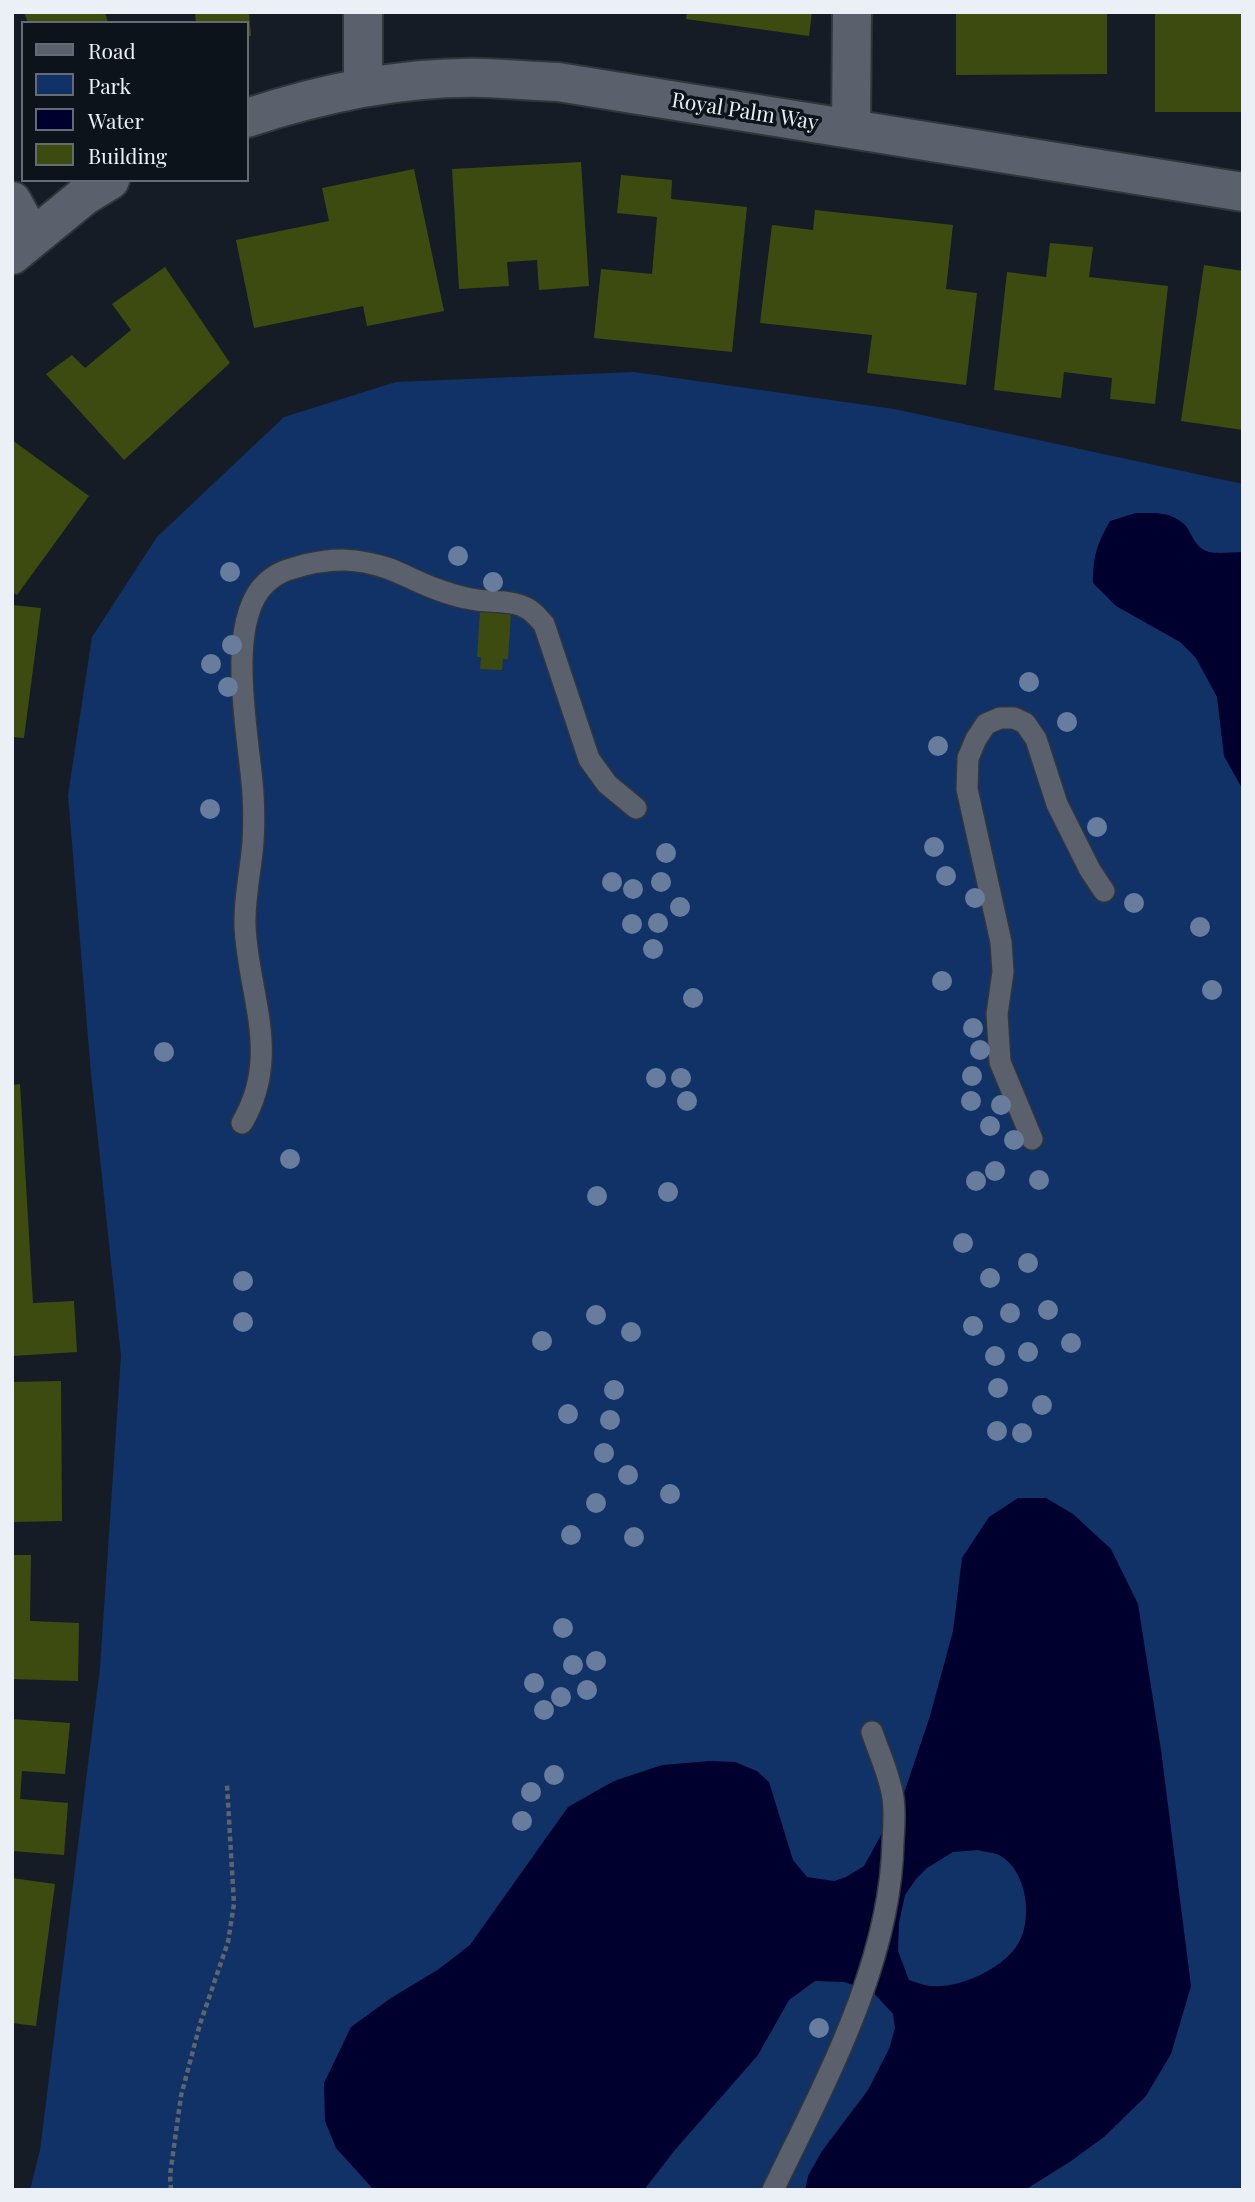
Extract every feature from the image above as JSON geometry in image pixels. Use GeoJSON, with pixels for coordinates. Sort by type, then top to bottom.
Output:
{"type":"FeatureCollection","features":[{"type":"Feature","properties":{"kind":"street"},"geometry":{"type":"LineString","coordinates":[[363,12],[363,88]]}},
{"type":"Feature","properties":{"kind":"street"},"geometry":{"type":"LineString","coordinates":[[850,129],[852,12]]}},
{"type":"Feature","properties":{"kind":"street","name":"Royal Palm Way"},"geometry":{"type":"LineString","coordinates":[[248,117],[293,103],[406,82],[482,78],[558,82],[1243,192]]}},
{"type":"Feature","properties":{"kind":"street"},"geometry":{"type":"LineString","coordinates":[[12,201],[22,246],[84,195],[107,182]]}},
{"type":"Feature","properties":{"kind":"lane"},"geometry":{"type":"LineString","coordinates":[[242,1123],[251,1107],[258,1082],[261,1022],[245,928],[246,887],[253,843],[253,806],[244,722],[242,661],[245,630],[253,604],[265,584],[283,570],[344,558],[376,564],[433,588],[472,600],[528,608],[544,624],[589,759],[607,784],[636,808]]}},
{"type":"Feature","properties":{"kind":"lane"},"geometry":{"type":"LineString","coordinates":[[1032,1139],[1000,1062],[997,1014],[1003,972],[1001,942],[967,789],[968,758],[986,724],[1000,718],[1014,718],[1025,723],[1036,739],[1057,804],[1090,870],[1104,891]]}},
{"type":"Feature","properties":{"kind":"lane"},"geometry":{"type":"LineString","coordinates":[[773,2190],[822,2088],[864,1989],[885,1913],[893,1864],[893,1796],[872,1732]]}},
{"type":"Feature","properties":{"kind":"path"},"geometry":{"type":"LineString","coordinates":[[171,2190],[170,2175],[181,2096],[200,2024],[228,1942],[234,1904],[227,1785]]}},
{"type":"Feature","properties":{"kind":"green space"},"geometry":{"type":"Polygon","coordinates":[[[634,372],[894,409],[1243,484],[1243,2190],[30,2190],[40,2150],[100,1668],[121,1356],[91,1074],[68,795],[92,637],[157,537],[284,417],[396,382],[634,372]]]}},
{"type":"Feature","properties":{"kind":"water"},"geometry":{"type":"Polygon","coordinates":[[[1136,513],[1161,514],[1179,520],[1200,547],[1209,552],[1243,552],[1243,790],[1224,756],[1217,697],[1196,658],[1180,642],[1116,606],[1093,583],[1097,550],[1110,521],[1136,513]]]}},
{"type":"Feature","properties":{"kind":"water"},"geometry":{"type":"Polygon","coordinates":[[[1018,1498],[1046,1498],[1073,1514],[1111,1549],[1138,1604],[1161,1750],[1191,1986],[1171,2054],[1146,2096],[1104,2137],[1025,2190],[805,2190],[808,2176],[822,2151],[868,2090],[889,2049],[895,2028],[893,2014],[872,1991],[844,1982],[815,1981],[789,2000],[758,2055],[674,2151],[644,2190],[374,2190],[336,2148],[325,2121],[324,2083],[351,2027],[391,1998],[439,1969],[470,1945],[568,1807],[614,1781],[662,1765],[735,1762],[757,1771],[769,1782],[793,1860],[807,1877],[834,1881],[864,1866],[904,1793],[930,1716],[953,1631],[962,1558],[989,1517],[1018,1498]],[[978,1850],[953,1852],[927,1868],[905,1895],[899,1923],[898,1951],[909,1980],[930,1986],[965,1981],[1000,1963],[1022,1937],[1025,1898],[1016,1872],[1009,1862],[997,1854],[978,1850]]]}},
{"type":"Feature","properties":{"kind":"building"},"geometry":{"type":"Polygon","coordinates":[[[24,12],[105,12],[107,21],[27,21],[24,12]]]}},
{"type":"Feature","properties":{"kind":"building"},"geometry":{"type":"Polygon","coordinates":[[[195,12],[249,12],[251,36],[248,36],[248,21],[196,21],[195,12]]]}},
{"type":"Feature","properties":{"kind":"building"},"geometry":{"type":"Polygon","coordinates":[[[687,12],[812,12],[809,36],[686,19],[687,12]]]}},
{"type":"Feature","properties":{"kind":"building"},"geometry":{"type":"Polygon","coordinates":[[[956,12],[1107,12],[1107,74],[956,75],[956,12]]]}},
{"type":"Feature","properties":{"kind":"building"},"geometry":{"type":"Polygon","coordinates":[[[1155,12],[1243,12],[1243,112],[1155,112],[1155,12]]]}},
{"type":"Feature","properties":{"kind":"building"},"geometry":{"type":"Polygon","coordinates":[[[581,162],[589,286],[539,290],[537,260],[507,262],[509,286],[459,289],[452,169],[581,162]]]}},
{"type":"Feature","properties":{"kind":"building"},"geometry":{"type":"Polygon","coordinates":[[[414,169],[444,311],[367,326],[363,306],[254,328],[236,240],[329,221],[322,188],[414,169]]]}},
{"type":"Feature","properties":{"kind":"building"},"geometry":{"type":"Polygon","coordinates":[[[621,175],[672,180],[671,199],[747,207],[732,352],[594,338],[601,269],[652,274],[657,217],[617,213],[621,175]]]}},
{"type":"Feature","properties":{"kind":"building"},"geometry":{"type":"Polygon","coordinates":[[[815,210],[953,225],[946,289],[977,293],[966,385],[867,373],[872,335],[760,323],[772,225],[813,230],[815,210]]]}},
{"type":"Feature","properties":{"kind":"building"},"geometry":{"type":"Polygon","coordinates":[[[1050,243],[1093,247],[1089,277],[1168,286],[1155,404],[1110,399],[1112,378],[1064,372],[1061,398],[994,390],[1007,272],[1046,277],[1050,243]]]}},
{"type":"Feature","properties":{"kind":"building"},"geometry":{"type":"Polygon","coordinates":[[[1204,265],[1243,271],[1243,430],[1181,421],[1204,265]]]}},
{"type":"Feature","properties":{"kind":"building"},"geometry":{"type":"Polygon","coordinates":[[[165,267],[230,363],[124,460],[46,374],[72,355],[85,368],[131,330],[112,304],[165,267]]]}},
{"type":"Feature","properties":{"kind":"building"},"geometry":{"type":"Polygon","coordinates":[[[12,440],[89,496],[17,595],[12,592],[12,440]]]}},
{"type":"Feature","properties":{"kind":"building"},"geometry":{"type":"Polygon","coordinates":[[[12,605],[41,608],[24,738],[12,737],[12,605]]]}},
{"type":"Feature","properties":{"kind":"building"},"geometry":{"type":"Polygon","coordinates":[[[480,611],[511,613],[508,659],[503,659],[502,670],[480,669],[481,657],[477,657],[480,611]]]}},
{"type":"Feature","properties":{"kind":"building"},"geometry":{"type":"Polygon","coordinates":[[[20,1084],[33,1303],[74,1301],[77,1352],[12,1356],[12,1085],[20,1084]]]}},
{"type":"Feature","properties":{"kind":"building"},"geometry":{"type":"Polygon","coordinates":[[[61,1381],[62,1521],[12,1522],[12,1382],[61,1381]]]}},
{"type":"Feature","properties":{"kind":"building"},"geometry":{"type":"Polygon","coordinates":[[[12,1555],[31,1555],[30,1621],[79,1623],[78,1681],[12,1679],[12,1555]]]}},
{"type":"Feature","properties":{"kind":"building"},"geometry":{"type":"Polygon","coordinates":[[[12,1719],[70,1723],[65,1774],[22,1771],[20,1799],[68,1803],[64,1855],[12,1851],[12,1719]]]}},
{"type":"Feature","properties":{"kind":"building"},"geometry":{"type":"Polygon","coordinates":[[[12,1878],[55,1884],[36,2026],[12,2023],[12,1878]]]}}]}
